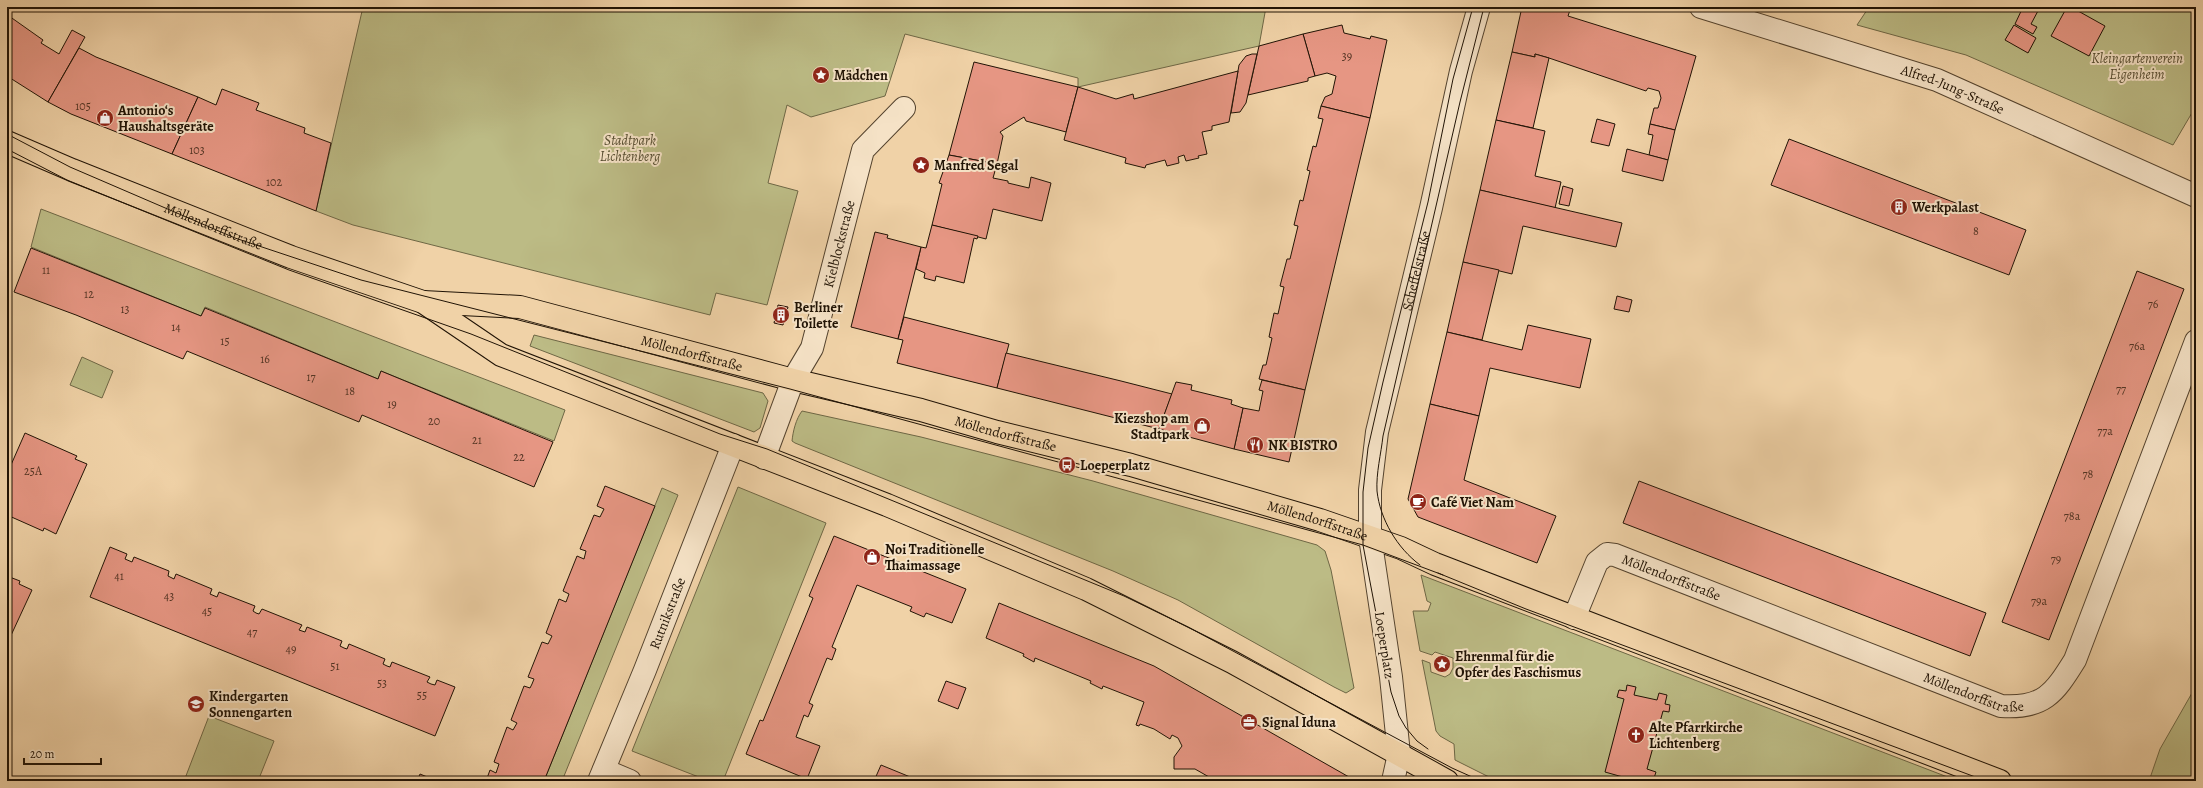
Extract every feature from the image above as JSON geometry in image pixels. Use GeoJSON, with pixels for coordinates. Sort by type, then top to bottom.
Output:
{"type":"FeatureCollection","features":[{"type":"Feature","properties":{"kind":"main road","name":"Möllendorffstraße"},"geometry":{"type":"LineString","coordinates":[[7,142],[72,170],[291,257],[423,302],[501,355],[886,505],[1086,589],[1232,662],[1447,781]]}},
{"type":"Feature","properties":{"kind":"main road","name":"Möllendorffstraße"},"geometry":{"type":"LineString","coordinates":[[423,302],[520,307],[793,380],[920,410],[997,432],[1131,465],[1304,515],[1370,536],[1574,618],[2000,781]]}},
{"type":"Feature","properties":{"kind":"street","name":"Scheffelstraße"},"geometry":{"type":"LineString","coordinates":[[1370,536],[1370,490],[1377,432],[1431,208],[1461,71],[1479,7]]}},
{"type":"Feature","properties":{"kind":"street","name":"Alfred-Jung-Straße"},"geometry":{"type":"LineString","coordinates":[[1701,7],[1937,80],[2196,196]]}},
{"type":"Feature","properties":{"kind":"street","name":"Kielblockstraße"},"geometry":{"type":"LineString","coordinates":[[764,458],[793,380],[812,348],[863,150],[904,108]]}},
{"type":"Feature","properties":{"kind":"street","name":"Möllendorffstraße"},"geometry":{"type":"LineString","coordinates":[[1574,618],[1597,562],[1607,554],[1615,555],[2001,706],[2021,707],[2036,703],[2051,693],[2063,680],[2075,660],[2196,342]]}},
{"type":"Feature","properties":{"kind":"street","name":"Rutnikstraße"},"geometry":{"type":"LineString","coordinates":[[601,776],[645,670],[733,445]]}},
{"type":"Feature","properties":{"kind":"street","name":"Loeperplatz"},"geometry":{"type":"LineString","coordinates":[[1370,536],[1391,677],[1399,754],[1393,781]]}},
{"type":"Feature","properties":{"kind":"street"},"geometry":{"type":"LineString","coordinates":[[601,776],[630,781]]}},
{"type":"Feature","properties":{"kind":"green space","name":"Stadtpark Lichtenberg"},"geometry":{"type":"Polygon","coordinates":[[[363,7],[1266,7],[1259,46],[1078,87],[1078,78],[905,34],[885,96],[811,117],[787,105],[768,183],[798,191],[767,305],[716,293],[710,315],[353,225],[316,211],[363,7]]]}},
{"type":"Feature","properties":{"kind":"green space","name":"Kleingartenverein Eigenheim"},"geometry":{"type":"Polygon","coordinates":[[[1869,7],[2196,7],[2196,106],[2173,145],[1966,55],[1857,25],[1869,7]]]}},
{"type":"Feature","properties":{"kind":"green space"},"geometry":{"type":"Polygon","coordinates":[[[41,209],[565,410],[554,441],[381,371],[378,379],[205,307],[201,316],[31,247],[41,209]]]}},
{"type":"Feature","properties":{"kind":"green space"},"geometry":{"type":"Polygon","coordinates":[[[534,335],[763,393],[768,401],[760,428],[754,432],[530,346],[534,335]]]}},
{"type":"Feature","properties":{"kind":"green space"},"geometry":{"type":"Polygon","coordinates":[[[82,357],[113,371],[102,398],[70,385],[82,357]]]}},
{"type":"Feature","properties":{"kind":"green space","name":"Loeperplatz"},"geometry":{"type":"Polygon","coordinates":[[[802,411],[921,437],[1093,481],[1317,545],[1325,551],[1331,570],[1354,688],[1346,693],[1178,600],[1113,571],[795,443],[792,441],[793,433],[796,421],[802,411]]]}},
{"type":"Feature","properties":{"kind":"green space"},"geometry":{"type":"Polygon","coordinates":[[[738,487],[826,523],[723,781],[709,781],[632,751],[738,487]]]}},
{"type":"Feature","properties":{"kind":"green space"},"geometry":{"type":"Polygon","coordinates":[[[662,488],[678,495],[562,781],[544,781],[662,488]]]}},
{"type":"Feature","properties":{"kind":"green space"},"geometry":{"type":"Polygon","coordinates":[[[1421,575],[1958,781],[1497,781],[1455,760],[1454,744],[1440,736],[1436,731],[1422,660],[1430,663],[1431,672],[1445,677],[1450,674],[1453,668],[1453,658],[1435,652],[1432,655],[1420,651],[1413,611],[1428,611],[1431,603],[1427,601],[1421,575]]]}},
{"type":"Feature","properties":{"kind":"green space"},"geometry":{"type":"Polygon","coordinates":[[[2196,686],[2196,781],[2149,781],[2160,749],[2196,686]]]}},
{"type":"Feature","properties":{"kind":"green space"},"geometry":{"type":"Polygon","coordinates":[[[209,716],[274,741],[258,781],[184,781],[209,716]]]}},
{"type":"Feature","properties":{"kind":"building"},"geometry":{"type":"Polygon","coordinates":[[[1522,7],[1571,7],[1568,16],[1696,56],[1675,130],[1650,124],[1654,108],[1658,108],[1661,98],[1659,91],[1648,88],[1646,91],[1535,54],[1535,57],[1512,52],[1522,7]]]}},
{"type":"Feature","properties":{"kind":"building"},"geometry":{"type":"Polygon","coordinates":[[[2023,7],[2039,9],[2031,24],[2037,27],[2033,34],[2015,24],[2023,7]]]}},
{"type":"Feature","properties":{"kind":"building"},"geometry":{"type":"Polygon","coordinates":[[[2067,7],[2071,7],[2105,26],[2089,56],[2051,36],[2067,7]]]}},
{"type":"Feature","properties":{"kind":"building"},"geometry":{"type":"Polygon","coordinates":[[[9,16],[43,40],[41,43],[59,54],[72,30],[85,37],[48,102],[7,76],[7,19],[9,16]]]}},
{"type":"Feature","properties":{"kind":"building"},"geometry":{"type":"Polygon","coordinates":[[[1342,25],[1344,33],[1370,39],[1371,36],[1387,40],[1370,118],[1321,106],[1325,97],[1332,94],[1336,76],[1327,73],[1315,76],[1303,34],[1342,25]]]}},
{"type":"Feature","properties":{"kind":"building"},"geometry":{"type":"Polygon","coordinates":[[[2014,25],[2036,38],[2028,53],[2005,40],[2014,25]]]}},
{"type":"Feature","properties":{"kind":"building"},"geometry":{"type":"Polygon","coordinates":[[[1303,34],[1315,76],[1308,78],[1308,81],[1248,95],[1259,46],[1303,34]]]}},
{"type":"Feature","properties":{"kind":"building"},"geometry":{"type":"Polygon","coordinates":[[[79,48],[96,57],[198,97],[172,154],[71,114],[48,102],[79,48]]]}},
{"type":"Feature","properties":{"kind":"building"},"geometry":{"type":"Polygon","coordinates":[[[1512,52],[1535,57],[1535,54],[1549,58],[1533,128],[1496,120],[1512,52]]]}},
{"type":"Feature","properties":{"kind":"building"},"geometry":{"type":"Polygon","coordinates":[[[1257,54],[1246,103],[1240,112],[1231,113],[1239,65],[1246,56],[1257,54]]]}},
{"type":"Feature","properties":{"kind":"building"},"geometry":{"type":"Polygon","coordinates":[[[974,62],[1078,87],[1066,132],[1026,121],[1024,117],[1000,132],[1003,136],[997,164],[949,155],[974,62]]]}},
{"type":"Feature","properties":{"kind":"building"},"geometry":{"type":"Polygon","coordinates":[[[1238,71],[1229,122],[1212,126],[1212,130],[1202,132],[1207,154],[1198,156],[1199,158],[1186,161],[1184,155],[1178,157],[1179,163],[1167,166],[1165,160],[1146,165],[1145,168],[1125,163],[1126,158],[1064,140],[1078,87],[1116,99],[1133,94],[1134,99],[1238,71]]]}},
{"type":"Feature","properties":{"kind":"building"},"geometry":{"type":"Polygon","coordinates":[[[222,89],[259,103],[256,110],[305,128],[304,133],[331,143],[316,211],[172,154],[198,97],[216,105],[222,89]]]}},
{"type":"Feature","properties":{"kind":"building"},"geometry":{"type":"Polygon","coordinates":[[[1321,106],[1370,118],[1305,390],[1259,379],[1263,365],[1266,365],[1272,338],[1269,337],[1274,313],[1278,314],[1284,287],[1280,286],[1287,259],[1290,259],[1298,226],[1294,225],[1300,200],[1303,201],[1310,171],[1307,170],[1313,146],[1316,147],[1323,119],[1318,118],[1321,106]]]}},
{"type":"Feature","properties":{"kind":"building"},"geometry":{"type":"Polygon","coordinates":[[[1597,119],[1615,124],[1609,146],[1591,142],[1597,119]]]}},
{"type":"Feature","properties":{"kind":"building"},"geometry":{"type":"Polygon","coordinates":[[[1496,120],[1545,131],[1535,176],[1561,182],[1555,208],[1480,190],[1496,120]]]}},
{"type":"Feature","properties":{"kind":"building"},"geometry":{"type":"Polygon","coordinates":[[[1650,124],[1675,130],[1668,160],[1649,155],[1653,135],[1648,134],[1650,124]]]}},
{"type":"Feature","properties":{"kind":"building","name":"Werkpalast"},"geometry":{"type":"Polygon","coordinates":[[[1789,139],[2026,230],[2009,275],[1771,185],[1789,139]]]}},
{"type":"Feature","properties":{"kind":"building"},"geometry":{"type":"Polygon","coordinates":[[[1627,149],[1668,160],[1663,181],[1622,171],[1627,149]]]}},
{"type":"Feature","properties":{"kind":"building"},"geometry":{"type":"Polygon","coordinates":[[[949,155],[997,164],[993,178],[1008,181],[1008,183],[1029,188],[1031,177],[1051,183],[1042,221],[993,209],[986,239],[932,225],[942,184],[939,183],[949,155]]]}},
{"type":"Feature","properties":{"kind":"building"},"geometry":{"type":"Polygon","coordinates":[[[1563,186],[1573,189],[1569,206],[1559,204],[1563,186]]]}},
{"type":"Feature","properties":{"kind":"building"},"geometry":{"type":"Polygon","coordinates":[[[1480,190],[1622,223],[1616,247],[1523,226],[1512,274],[1463,262],[1480,190]]]}},
{"type":"Feature","properties":{"kind":"building"},"geometry":{"type":"Polygon","coordinates":[[[932,225],[978,236],[977,239],[974,238],[964,283],[936,276],[935,281],[924,278],[925,273],[916,269],[921,247],[926,248],[932,225]]]}},
{"type":"Feature","properties":{"kind":"building"},"geometry":{"type":"Polygon","coordinates":[[[875,232],[888,235],[887,238],[921,247],[898,339],[851,327],[875,232]]]}},
{"type":"Feature","properties":{"kind":"building"},"geometry":{"type":"Polygon","coordinates":[[[31,248],[201,316],[205,308],[378,379],[381,371],[553,442],[534,487],[362,415],[359,422],[187,351],[183,359],[76,315],[14,292],[31,248]]]}},
{"type":"Feature","properties":{"kind":"building"},"geometry":{"type":"Polygon","coordinates":[[[1463,262],[1499,270],[1482,340],[1447,332],[1463,262]]]}},
{"type":"Feature","properties":{"kind":"building"},"geometry":{"type":"Polygon","coordinates":[[[2137,271],[2184,289],[2049,640],[2002,622],[2137,271]]]}},
{"type":"Feature","properties":{"kind":"building"},"geometry":{"type":"Polygon","coordinates":[[[1617,296],[1632,300],[1629,312],[1614,309],[1617,296]]]}},
{"type":"Feature","properties":{"kind":"building","name":"Berliner Toilette"},"geometry":{"type":"Polygon","coordinates":[[[778,305],[788,307],[783,325],[774,323],[778,305]]]}},
{"type":"Feature","properties":{"kind":"building"},"geometry":{"type":"Polygon","coordinates":[[[904,317],[1009,344],[997,388],[897,363],[903,340],[898,339],[904,317]]]}},
{"type":"Feature","properties":{"kind":"building"},"geometry":{"type":"Polygon","coordinates":[[[1528,325],[1591,339],[1580,388],[1490,368],[1479,416],[1430,404],[1447,332],[1522,350],[1528,325]]]}},
{"type":"Feature","properties":{"kind":"building"},"geometry":{"type":"Polygon","coordinates":[[[1006,353],[1172,394],[1159,429],[997,388],[1006,353]]]}},
{"type":"Feature","properties":{"kind":"building"},"geometry":{"type":"Polygon","coordinates":[[[1262,380],[1305,390],[1289,462],[1234,449],[1243,408],[1259,411],[1263,391],[1259,390],[1262,380]]]}},
{"type":"Feature","properties":{"kind":"building"},"geometry":{"type":"Polygon","coordinates":[[[1176,382],[1192,385],[1191,390],[1232,400],[1231,404],[1243,408],[1234,449],[1159,429],[1176,382]]]}},
{"type":"Feature","properties":{"kind":"building"},"geometry":{"type":"Polygon","coordinates":[[[1430,404],[1479,416],[1464,480],[1556,516],[1537,563],[1418,517],[1408,499],[1430,404]]]}},
{"type":"Feature","properties":{"kind":"building"},"geometry":{"type":"Polygon","coordinates":[[[25,433],[77,456],[75,459],[87,464],[56,534],[44,528],[43,531],[7,515],[7,474],[25,433]]]}},
{"type":"Feature","properties":{"kind":"building"},"geometry":{"type":"Polygon","coordinates":[[[1639,481],[1986,613],[1970,656],[1623,523],[1639,481]]]}},
{"type":"Feature","properties":{"kind":"building"},"geometry":{"type":"Polygon","coordinates":[[[605,486],[655,506],[544,781],[486,781],[490,770],[496,773],[499,764],[494,762],[507,727],[513,730],[517,723],[511,720],[524,686],[530,688],[534,679],[528,677],[542,642],[548,644],[552,636],[546,633],[559,599],[566,602],[569,594],[563,591],[577,556],[584,559],[586,551],[580,549],[594,515],[600,517],[604,509],[597,506],[605,486]]]}},
{"type":"Feature","properties":{"kind":"building"},"geometry":{"type":"Polygon","coordinates":[[[834,536],[966,589],[952,623],[926,613],[924,617],[910,611],[912,607],[857,585],[832,647],[836,649],[832,660],[827,658],[809,703],[813,705],[808,717],[804,715],[796,737],[820,746],[807,779],[746,754],[760,720],[763,721],[813,598],[809,596],[834,536]]]}},
{"type":"Feature","properties":{"kind":"building"},"geometry":{"type":"Polygon","coordinates":[[[110,547],[127,554],[125,559],[132,562],[134,557],[169,571],[168,576],[174,579],[176,574],[212,589],[210,594],[217,597],[219,592],[255,606],[253,611],[256,613],[259,614],[262,609],[302,625],[299,630],[305,632],[307,627],[342,641],[340,646],[344,648],[347,649],[349,644],[385,659],[383,664],[387,666],[390,667],[392,662],[430,677],[427,682],[431,684],[435,685],[437,680],[455,687],[435,736],[90,597],[110,547]]]}},
{"type":"Feature","properties":{"kind":"building"},"geometry":{"type":"Polygon","coordinates":[[[7,576],[20,581],[19,584],[32,590],[7,644],[7,576]]]}},
{"type":"Feature","properties":{"kind":"building"},"geometry":{"type":"Polygon","coordinates":[[[999,603],[1154,666],[1356,781],[1216,781],[1195,769],[1174,769],[1174,757],[1182,746],[1178,738],[1172,735],[1170,739],[1154,729],[1140,724],[1139,726],[1136,725],[1144,702],[1103,686],[1102,689],[1090,683],[1091,681],[1035,658],[1034,662],[1023,656],[1024,654],[986,638],[999,603]]]}},
{"type":"Feature","properties":{"kind":"building"},"geometry":{"type":"Polygon","coordinates":[[[946,681],[966,688],[958,709],[938,701],[946,681]]]}},
{"type":"Feature","properties":{"kind":"building","name":"Alte Pfarrkirche Lichtenberg"},"geometry":{"type":"Polygon","coordinates":[[[1627,685],[1636,687],[1634,695],[1657,700],[1659,693],[1667,695],[1665,704],[1670,705],[1669,712],[1663,711],[1647,769],[1656,772],[1653,781],[1637,781],[1605,772],[1624,699],[1617,697],[1619,690],[1626,691],[1627,685]]]}},
{"type":"Feature","properties":{"kind":"building"},"geometry":{"type":"Polygon","coordinates":[[[881,765],[920,781],[874,781],[881,765]]]}},
{"type":"Feature","properties":{"kind":"building"},"geometry":{"type":"Polygon","coordinates":[[[420,774],[437,781],[417,781],[420,774]]]}},
{"type":"Feature","properties":{"kind":"tram line"},"geometry":{"type":"LineString","coordinates":[[1428,749],[1417,741],[1406,728],[1399,716],[1391,692],[1363,545],[1363,492],[1368,448],[1428,202],[1453,79],[1473,7]]}},
{"type":"Feature","properties":{"kind":"tram line"},"geometry":{"type":"LineString","coordinates":[[1420,565],[1404,550],[1391,532],[1386,522],[1377,491],[1378,470],[1383,436],[1460,102],[1484,7]]}},
{"type":"Feature","properties":{"kind":"tram line"},"geometry":{"type":"LineString","coordinates":[[7,134],[70,167],[235,238],[361,280],[790,389],[1363,545],[1443,575]]}},
{"type":"Feature","properties":{"kind":"tram line"},"geometry":{"type":"LineString","coordinates":[[7,149],[67,180],[289,270],[471,334],[720,434],[767,449],[1124,596],[1188,627],[1452,768],[1481,781]]}},
{"type":"Feature","properties":{"kind":"tram line"},"geometry":{"type":"LineString","coordinates":[[1438,573],[1526,609],[1986,781]]}},
{"type":"Feature","properties":{"kind":"place","name":"Mädchen"},"geometry":{"type":"Point","coordinates":[821,75]}},
{"type":"Feature","properties":{"kind":"place","name":"Antonio‘s Haushaltsgeräte"},"geometry":{"type":"Point","coordinates":[105,118]}},
{"type":"Feature","properties":{"kind":"place","name":"Manfred Segal"},"geometry":{"type":"Point","coordinates":[921,165]}},
{"type":"Feature","properties":{"kind":"place","name":"Werkpalast"},"geometry":{"type":"Point","coordinates":[1899,207]}},
{"type":"Feature","properties":{"kind":"place","name":"Berliner Toilette"},"geometry":{"type":"Point","coordinates":[781,315]}},
{"type":"Feature","properties":{"kind":"place","name":"Kiezshop am Stadtpark"},"geometry":{"type":"Point","coordinates":[1202,426]}},
{"type":"Feature","properties":{"kind":"place","name":"NK BISTRO"},"geometry":{"type":"Point","coordinates":[1255,445]}},
{"type":"Feature","properties":{"kind":"place","name":"Loeperplatz"},"geometry":{"type":"Point","coordinates":[1067,465]}},
{"type":"Feature","properties":{"kind":"place","name":"Café Viet Nam"},"geometry":{"type":"Point","coordinates":[1418,502]}},
{"type":"Feature","properties":{"kind":"place","name":"Noi Traditionelle Thaimassage"},"geometry":{"type":"Point","coordinates":[872,557]}},
{"type":"Feature","properties":{"kind":"place","name":"Ehrenmal für die Opfer des Faschismus"},"geometry":{"type":"Point","coordinates":[1442,664]}},
{"type":"Feature","properties":{"kind":"place","name":"Kindergarten Sonnengarten"},"geometry":{"type":"Point","coordinates":[196,704]}},
{"type":"Feature","properties":{"kind":"place","name":"Signal Iduna"},"geometry":{"type":"Point","coordinates":[1249,722]}},
{"type":"Feature","properties":{"kind":"place","name":"Alte Pfarrkirche Lichtenberg"},"geometry":{"type":"Point","coordinates":[1636,735]}}]}
